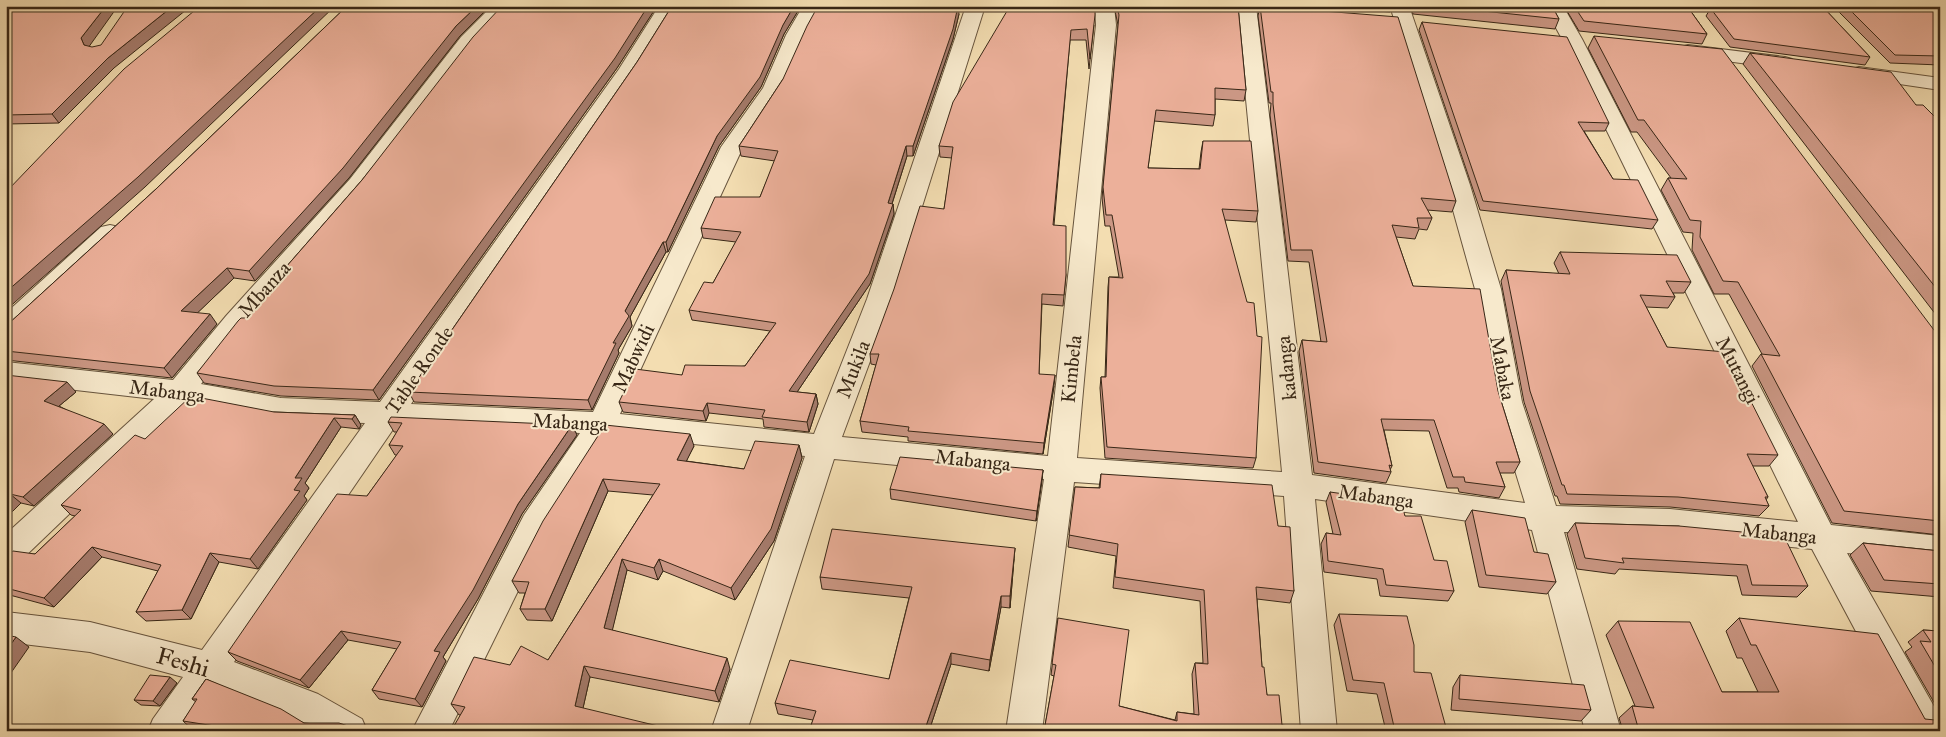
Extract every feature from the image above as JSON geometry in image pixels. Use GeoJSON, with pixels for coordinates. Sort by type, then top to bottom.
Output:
{"type":"FeatureCollection","features":[{"type":"Feature","properties":{"kind":"street","name":"Mbanza"},"geometry":{"type":"LineString","coordinates":[[6,554],[180,391],[235,322],[358,184],[468,41],[504,6]]}},
{"type":"Feature","properties":{"kind":"street","name":"Table Ronde"},"geometry":{"type":"LineString","coordinates":[[166,731],[628,71],[669,6]]}},
{"type":"Feature","properties":{"kind":"street","name":"Mabwidi"},"geometry":{"type":"LineString","coordinates":[[430,731],[475,646],[535,524],[602,423],[732,147],[772,88],[796,35],[813,6]]}},
{"type":"Feature","properties":{"kind":"street","name":"Mukila"},"geometry":{"type":"LineString","coordinates":[[729,731],[824,445],[880,299],[976,6]]}},
{"type":"Feature","properties":{"kind":"street","name":"Kimbela"},"geometry":{"type":"LineString","coordinates":[[1024,731],[1061,469],[1106,25],[1104,6]]}},
{"type":"Feature","properties":{"kind":"street","name":"Mutangi"},"geometry":{"type":"LineString","coordinates":[[1553,6],[1572,39],[1822,538],[1928,731]]}},
{"type":"Feature","properties":{"kind":"street","name":"kadanga"},"geometry":{"type":"LineString","coordinates":[[1248,7],[1298,485],[1318,731]]}},
{"type":"Feature","properties":{"kind":"street","name":"Mabaka"},"geometry":{"type":"LineString","coordinates":[[1402,17],[1458,185],[1488,289],[1508,402],[1545,520],[1603,731]]}},
{"type":"Feature","properties":{"kind":"street"},"geometry":{"type":"LineString","coordinates":[[1706,34],[1739,77]]}},
{"type":"Feature","properties":{"kind":"street"},"geometry":{"type":"LineString","coordinates":[[1666,49],[1722,54],[1801,65]]}},
{"type":"Feature","properties":{"kind":"street"},"geometry":{"type":"LineString","coordinates":[[1868,56],[1914,103]]}},
{"type":"Feature","properties":{"kind":"street"},"geometry":{"type":"LineString","coordinates":[[1840,70],[1940,84]]}},
{"type":"Feature","properties":{"kind":"street"},"geometry":{"type":"LineString","coordinates":[[6,328],[126,218]]}},
{"type":"Feature","properties":{"kind":"street","name":"Mabanga"},"geometry":{"type":"LineString","coordinates":[[6,372],[180,391],[281,409],[602,423],[698,435],[824,445],[1061,469],[1298,485],[1545,520],[1670,522],[1940,549]]}},
{"type":"Feature","properties":{"kind":"street","name":"Feshi"},"geometry":{"type":"LineString","coordinates":[[6,627],[90,638],[209,668],[305,706],[349,731]]}},
{"type":"Feature","properties":{"kind":"building"},"geometry":{"type":"Polygon","coordinates":[[[6,6],[106,6],[81,38],[84,45],[92,47],[101,45],[128,6],[173,6],[108,58],[52,114],[6,115],[6,6]]]}},
{"type":"Feature","properties":{"kind":"building"},"geometry":{"type":"Polygon","coordinates":[[[200,6],[321,6],[138,177],[6,292],[6,192],[124,69],[200,6]]]}},
{"type":"Feature","properties":{"kind":"building"},"geometry":{"type":"Polygon","coordinates":[[[347,6],[477,6],[456,26],[343,168],[249,271],[227,268],[181,311],[210,314],[164,368],[6,351],[6,326],[156,189],[347,6]]]}},
{"type":"Feature","properties":{"kind":"building"},"geometry":{"type":"Polygon","coordinates":[[[502,6],[648,6],[615,58],[373,390],[274,386],[197,373],[238,321],[241,318],[245,318],[282,276],[279,275],[362,180],[473,37],[502,6]]]}},
{"type":"Feature","properties":{"kind":"building"},"geometry":{"type":"Polygon","coordinates":[[[672,6],[794,6],[783,25],[760,77],[717,136],[666,242],[663,242],[625,311],[629,316],[613,343],[616,343],[588,400],[409,392],[637,62],[672,6]]]}},
{"type":"Feature","properties":{"kind":"building"},"geometry":{"type":"Polygon","coordinates":[[[818,6],[958,6],[953,29],[913,146],[906,146],[888,203],[893,204],[869,274],[789,391],[816,394],[807,422],[762,417],[765,410],[707,403],[703,411],[619,402],[635,369],[682,375],[685,365],[745,366],[776,323],[689,310],[704,282],[713,283],[741,232],[701,228],[715,197],[760,197],[778,151],[739,146],[783,79],[818,6]]]}},
{"type":"Feature","properties":{"kind":"building"},"geometry":{"type":"Polygon","coordinates":[[[1010,6],[1095,6],[1090,59],[1087,29],[1071,30],[1053,225],[1066,226],[1064,295],[1042,294],[1039,374],[1055,375],[1044,443],[908,431],[909,427],[860,421],[879,354],[870,354],[894,289],[920,206],[944,209],[953,147],[939,146],[953,102],[1010,6]]]}},
{"type":"Feature","properties":{"kind":"building"},"geometry":{"type":"Polygon","coordinates":[[[1117,6],[1238,6],[1246,90],[1215,88],[1215,115],[1156,110],[1148,168],[1200,169],[1203,141],[1251,141],[1258,211],[1222,209],[1247,302],[1254,303],[1257,336],[1262,337],[1256,458],[1107,447],[1101,377],[1106,377],[1109,277],[1123,278],[1112,215],[1106,215],[1103,187],[1119,15],[1117,6]]]}},
{"type":"Feature","properties":{"kind":"building"},"geometry":{"type":"Polygon","coordinates":[[[1260,6],[1398,17],[1456,201],[1421,198],[1432,218],[1417,218],[1419,228],[1392,225],[1413,286],[1480,289],[1498,391],[1520,462],[1496,462],[1505,487],[1465,482],[1464,477],[1453,477],[1434,420],[1381,419],[1392,466],[1389,465],[1391,472],[1318,462],[1302,340],[1327,342],[1312,250],[1291,250],[1273,92],[1271,92],[1260,6]]]}},
{"type":"Feature","properties":{"kind":"building"},"geometry":{"type":"Polygon","coordinates":[[[1435,6],[1552,6],[1559,19],[1435,6]]]}},
{"type":"Feature","properties":{"kind":"building"},"geometry":{"type":"Polygon","coordinates":[[[1574,6],[1687,6],[1707,34],[1584,21],[1574,6]]]}},
{"type":"Feature","properties":{"kind":"building"},"geometry":{"type":"Polygon","coordinates":[[[1717,6],[1822,6],[1870,57],[1734,39],[1711,9],[1719,9],[1717,6]]]}},
{"type":"Feature","properties":{"kind":"building"},"geometry":{"type":"Polygon","coordinates":[[[1846,6],[1940,6],[1940,56],[1895,55],[1846,6]]]}},
{"type":"Feature","properties":{"kind":"building"},"geometry":{"type":"Polygon","coordinates":[[[1422,22],[1567,37],[1609,123],[1578,122],[1613,179],[1638,180],[1658,220],[1483,201],[1422,22]]]}},
{"type":"Feature","properties":{"kind":"building"},"geometry":{"type":"Polygon","coordinates":[[[1594,36],[1722,49],[1940,338],[1940,521],[1844,511],[1761,354],[1780,356],[1738,282],[1723,281],[1700,237],[1701,221],[1690,220],[1668,178],[1687,179],[1644,120],[1638,120],[1594,36]]]}},
{"type":"Feature","properties":{"kind":"building"},"geometry":{"type":"Polygon","coordinates":[[[1750,53],[1891,72],[1916,105],[1923,105],[1940,122],[1940,293],[1750,53]]]}},
{"type":"Feature","properties":{"kind":"building"},"geometry":{"type":"Polygon","coordinates":[[[1560,252],[1677,255],[1691,282],[1666,281],[1675,297],[1640,295],[1667,347],[1726,352],[1778,455],[1747,454],[1768,497],[1765,497],[1769,506],[1678,497],[1567,494],[1564,485],[1562,485],[1530,391],[1506,270],[1570,274],[1560,252]]]}},
{"type":"Feature","properties":{"kind":"building"},"geometry":{"type":"Polygon","coordinates":[[[6,375],[67,382],[44,401],[104,424],[23,497],[10,494],[6,498],[6,375]]]}},
{"type":"Feature","properties":{"kind":"building"},"geometry":{"type":"Polygon","coordinates":[[[191,396],[274,412],[355,415],[352,419],[334,418],[295,478],[302,478],[294,490],[300,491],[250,559],[210,553],[182,610],[136,612],[161,565],[92,547],[44,598],[6,588],[6,556],[13,551],[35,554],[81,510],[61,505],[135,435],[145,439],[191,396]]]}},
{"type":"Feature","properties":{"kind":"building"},"geometry":{"type":"Polygon","coordinates":[[[391,417],[572,425],[518,504],[473,590],[434,651],[440,652],[415,699],[372,690],[401,642],[341,631],[300,680],[228,652],[337,494],[367,496],[403,446],[389,445],[402,423],[388,422],[391,417]]]}},
{"type":"Feature","properties":{"kind":"building"},"geometry":{"type":"Polygon","coordinates":[[[605,425],[690,434],[677,460],[744,469],[755,441],[799,445],[771,529],[731,588],[659,559],[654,568],[622,559],[604,628],[727,658],[715,691],[584,666],[575,706],[679,731],[451,731],[465,707],[451,704],[474,657],[510,665],[521,646],[548,660],[660,484],[603,479],[545,609],[520,609],[529,582],[512,581],[543,521],[605,425]]]}},
{"type":"Feature","properties":{"kind":"building"},"geometry":{"type":"Polygon","coordinates":[[[900,457],[1043,470],[1037,511],[890,489],[900,457]]]}},
{"type":"Feature","properties":{"kind":"building"},"geometry":{"type":"Polygon","coordinates":[[[1101,474],[1272,485],[1278,526],[1290,527],[1294,591],[1256,587],[1262,667],[1264,667],[1267,695],[1279,695],[1282,725],[1311,729],[1311,731],[1044,731],[1056,665],[1052,664],[1058,618],[1129,630],[1119,706],[1177,721],[1177,712],[1199,715],[1195,663],[1208,664],[1204,590],[1115,577],[1118,544],[1069,535],[1075,487],[1100,488],[1101,474]]]}},
{"type":"Feature","properties":{"kind":"building"},"geometry":{"type":"Polygon","coordinates":[[[1330,492],[1401,502],[1405,516],[1421,516],[1434,560],[1447,561],[1454,591],[1386,585],[1383,569],[1328,561],[1326,533],[1341,535],[1330,492]]]}},
{"type":"Feature","properties":{"kind":"building"},"geometry":{"type":"Polygon","coordinates":[[[1472,510],[1525,518],[1534,552],[1548,554],[1556,582],[1486,575],[1472,510]]]}},
{"type":"Feature","properties":{"kind":"building"},"geometry":{"type":"Polygon","coordinates":[[[1575,523],[1679,526],[1784,536],[1808,586],[1752,585],[1747,565],[1622,558],[1624,563],[1585,558],[1575,523]]]}},
{"type":"Feature","properties":{"kind":"building"},"geometry":{"type":"Polygon","coordinates":[[[832,529],[1015,548],[1010,596],[1001,596],[990,660],[951,653],[925,729],[922,728],[921,731],[809,731],[816,711],[775,703],[790,660],[889,679],[912,587],[820,577],[832,529]]]}},
{"type":"Feature","properties":{"kind":"building"},"geometry":{"type":"Polygon","coordinates":[[[1863,543],[1940,551],[1940,584],[1884,580],[1863,543]]]}},
{"type":"Feature","properties":{"kind":"building"},"geometry":{"type":"Polygon","coordinates":[[[1339,614],[1407,616],[1414,645],[1414,672],[1431,673],[1447,731],[1395,731],[1384,683],[1353,680],[1339,614]]]}},
{"type":"Feature","properties":{"kind":"building"},"geometry":{"type":"Polygon","coordinates":[[[1739,618],[1878,634],[1925,719],[1935,720],[1940,731],[1639,731],[1632,706],[1654,708],[1618,621],[1690,622],[1722,692],[1779,692],[1756,645],[1751,645],[1739,618]]]}},
{"type":"Feature","properties":{"kind":"building"},"geometry":{"type":"Polygon","coordinates":[[[1923,630],[1940,631],[1940,675],[1920,641],[1931,642],[1923,630]]]}},
{"type":"Feature","properties":{"kind":"building"},"geometry":{"type":"Polygon","coordinates":[[[6,635],[16,637],[6,651],[6,635]]]}},
{"type":"Feature","properties":{"kind":"building"},"geometry":{"type":"Polygon","coordinates":[[[150,675],[170,677],[153,701],[134,700],[150,675]]]}},
{"type":"Feature","properties":{"kind":"building"},"geometry":{"type":"Polygon","coordinates":[[[1460,675],[1584,685],[1591,710],[1459,699],[1460,675]]]}},
{"type":"Feature","properties":{"kind":"building"},"geometry":{"type":"Polygon","coordinates":[[[206,679],[281,709],[304,723],[339,723],[351,727],[348,731],[233,731],[234,729],[183,721],[197,699],[192,699],[206,679]]]}}]}
